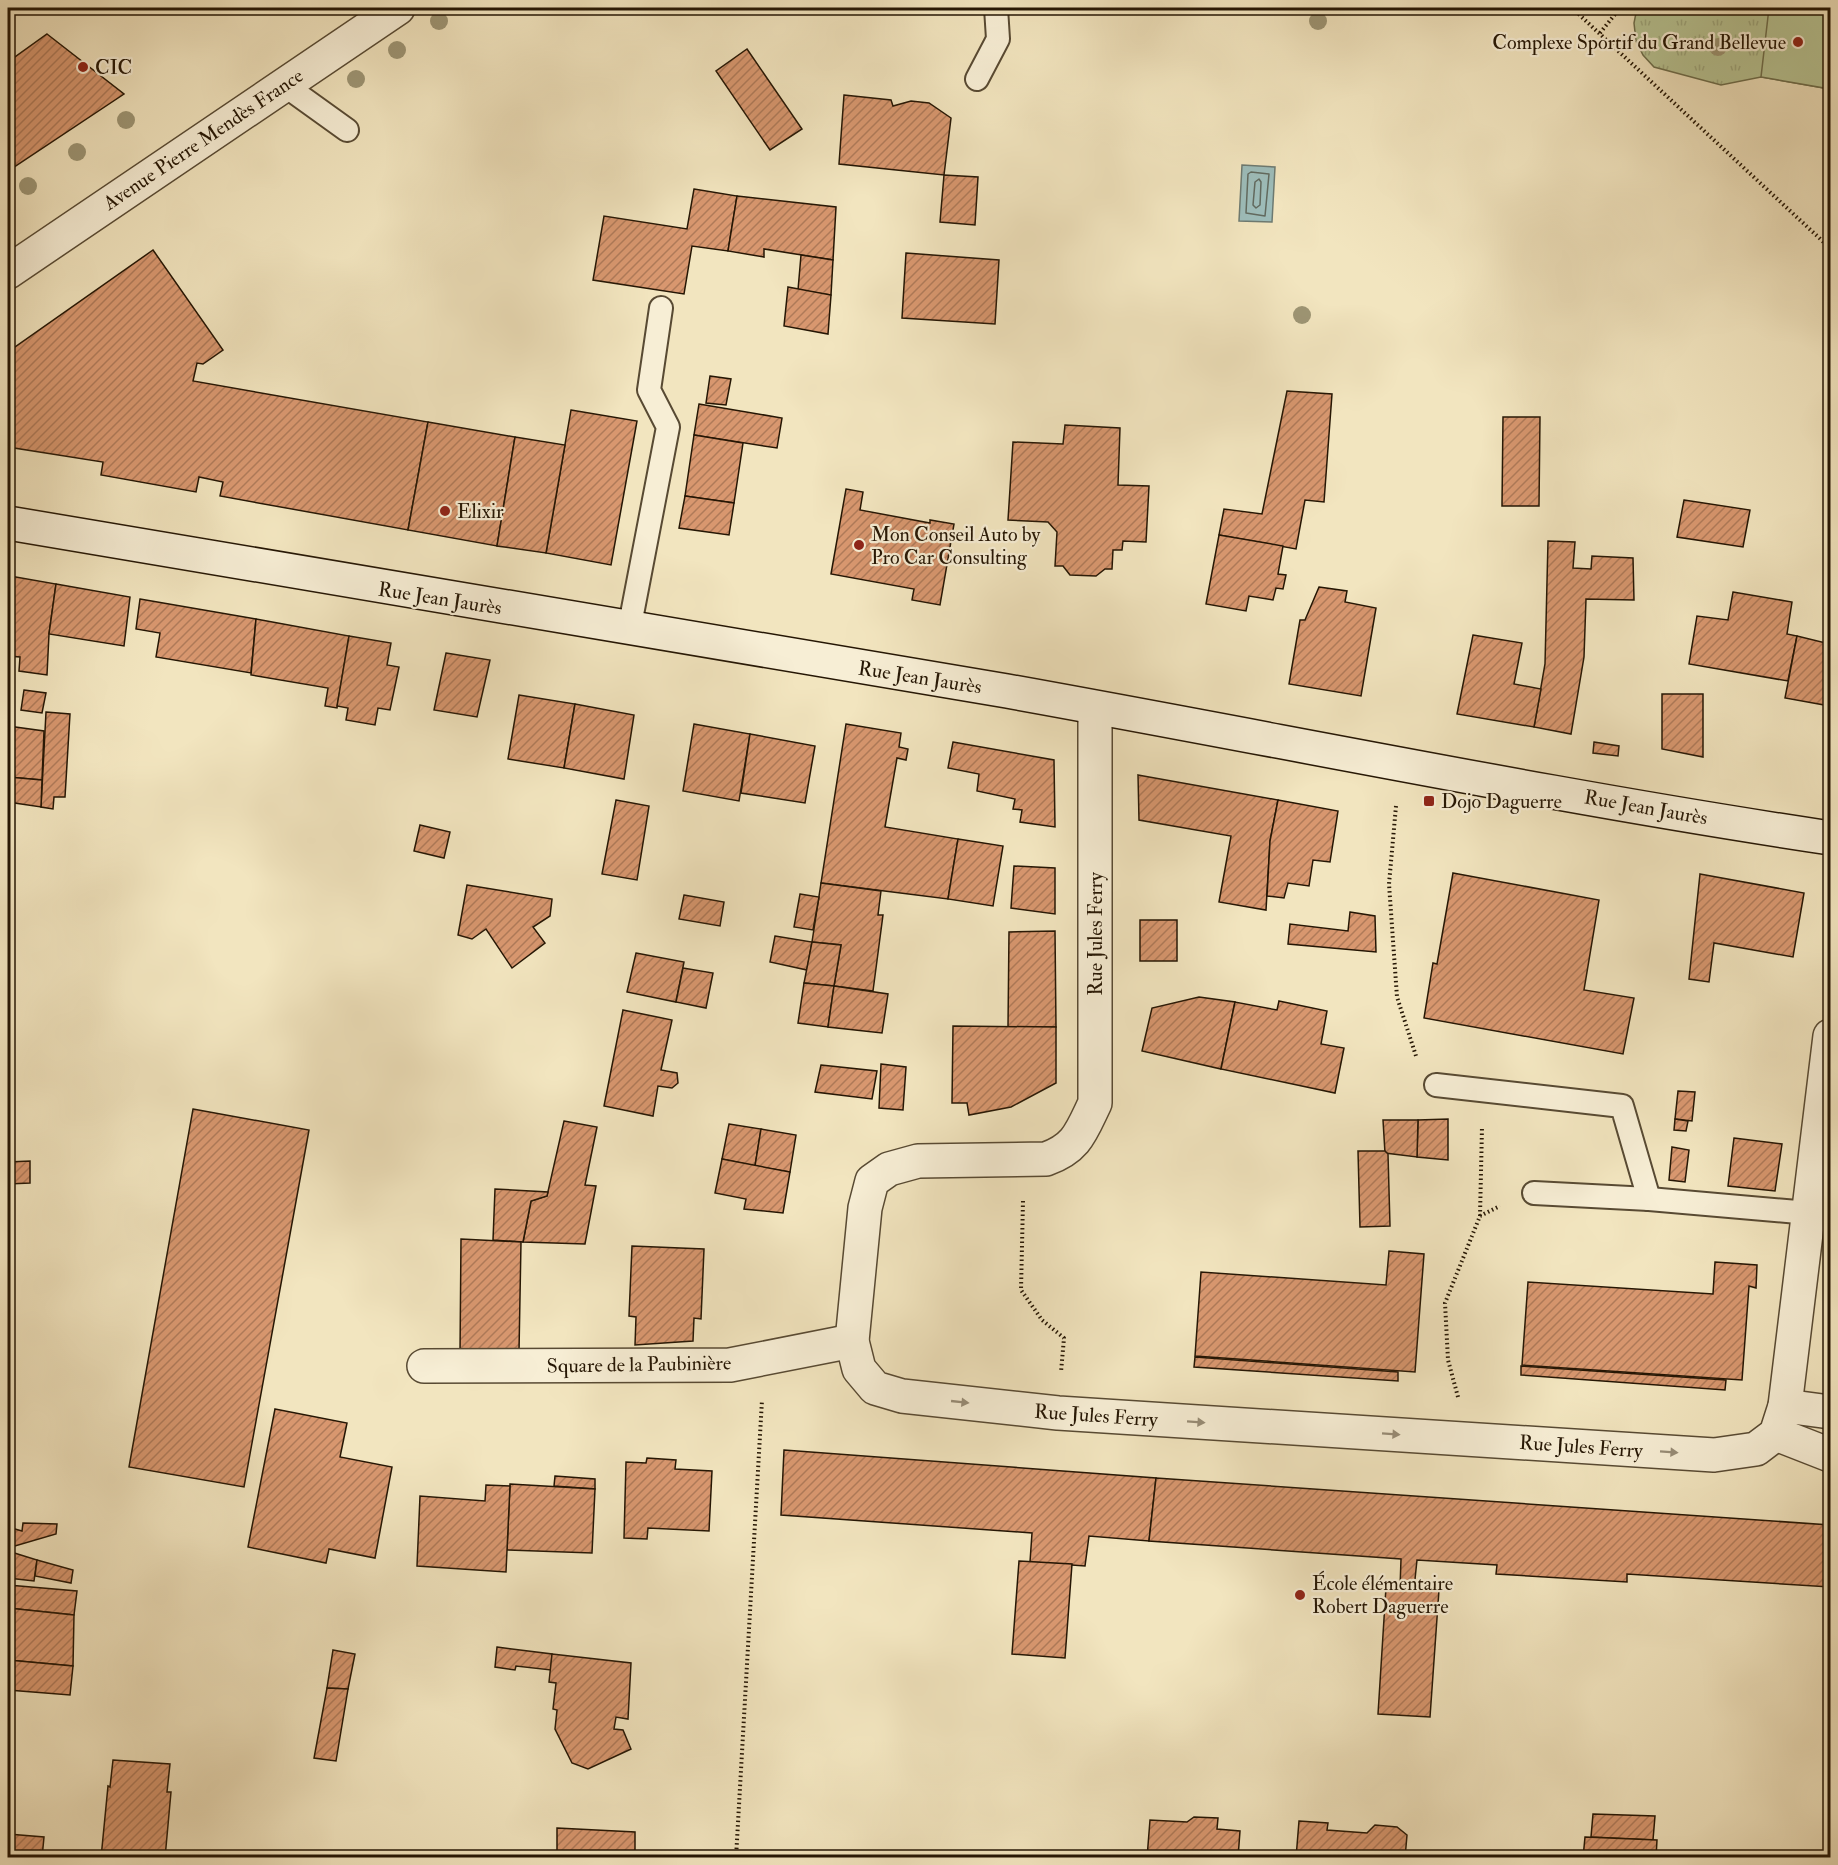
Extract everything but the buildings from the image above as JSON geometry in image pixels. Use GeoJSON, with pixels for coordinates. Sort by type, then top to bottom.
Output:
{"type":"FeatureCollection","features":[{"type":"Feature","properties":{"kind":"street","name":"Avenue Pierre Mendès France"},"geometry":{"type":"LineString","coordinates":[[8,272],[398,8]]}},
{"type":"Feature","properties":{"kind":"street","name":"Rue Jean Jaurès"},"geometry":{"type":"LineString","coordinates":[[8,523],[630,630],[1010,692],[1200,726],[1417,769],[1830,838]]}},
{"type":"Feature","properties":{"kind":"street","name":"Rue Jules Ferry"},"geometry":{"type":"LineString","coordinates":[[1095,709],[1095,1103],[1082,1130],[1065,1152],[1046,1159],[918,1161],[889,1169],[872,1181],[865,1208],[852,1341],[860,1369],[875,1388],[902,1396],[1058,1413],[1714,1455],[1756,1449],[1780,1420]]}},
{"type":"Feature","properties":{"kind":"street"},"geometry":{"type":"LineString","coordinates":[[1780,1420],[1809,1213],[1830,1036]]}},
{"type":"Feature","properties":{"kind":"street","name":"Square de la Paubinière"},"geometry":{"type":"LineString","coordinates":[[424,1366],[730,1365],[852,1341]]}},
{"type":"Feature","properties":{"kind":"street"},"geometry":{"type":"LineString","coordinates":[[1780,1420],[1830,1412]]}},
{"type":"Feature","properties":{"kind":"street"},"geometry":{"type":"LineString","coordinates":[[1780,1420],[1830,1455]]}},
{"type":"Feature","properties":{"kind":"lane"},"geometry":{"type":"LineString","coordinates":[[977,80],[998,39],[996,8]]}},
{"type":"Feature","properties":{"kind":"lane"},"geometry":{"type":"LineString","coordinates":[[283,84],[347,130]]}},
{"type":"Feature","properties":{"kind":"lane"},"geometry":{"type":"LineString","coordinates":[[630,630],[668,427],[649,390],[661,308]]}},
{"type":"Feature","properties":{"kind":"lane"},"geometry":{"type":"LineString","coordinates":[[1436,1085],[1622,1106],[1649,1199]]}},
{"type":"Feature","properties":{"kind":"lane"},"geometry":{"type":"LineString","coordinates":[[1534,1193],[1649,1199],[1809,1213]]}},
{"type":"Feature","properties":{"kind":"path"},"geometry":{"type":"LineString","coordinates":[[1572,8],[1830,249]]}},
{"type":"Feature","properties":{"kind":"path"},"geometry":{"type":"LineString","coordinates":[[1600,33],[1620,8]]}},
{"type":"Feature","properties":{"kind":"path"},"geometry":{"type":"LineString","coordinates":[[1396,816],[1389,884],[1397,997],[1417,1058],[1436,1085],[1482,1118],[1480,1216],[1445,1303],[1448,1360],[1459,1402],[1456,1438]]}},
{"type":"Feature","properties":{"kind":"path"},"geometry":{"type":"LineString","coordinates":[[991,1159],[987,1194],[1023,1197],[1021,1290],[1042,1320],[1064,1338],[1058,1413]]}},
{"type":"Feature","properties":{"kind":"path"},"geometry":{"type":"LineString","coordinates":[[1480,1216],[1512,1200],[1534,1193]]}},
{"type":"Feature","properties":{"kind":"path"},"geometry":{"type":"LineString","coordinates":[[736,1857],[765,1358]]}},
{"type":"Feature","properties":{"kind":"green space"},"geometry":{"type":"Polygon","coordinates":[[[1637,8],[1830,8],[1830,89],[1761,77],[1721,85],[1654,67],[1643,55],[1636,41],[1634,23],[1637,8]]]}},
{"type":"Feature","properties":{"kind":"green space","name":"Complexe Sportif du Grand Bellevue"},"geometry":{"type":"Polygon","coordinates":[[[1769,8],[1830,8],[1830,89],[1761,77],[1769,8]]]}},
{"type":"Feature","properties":{"kind":"water"},"geometry":{"type":"Polygon","coordinates":[[[1242,165],[1275,167],[1272,222],[1239,221],[1242,165]]]}},
{"type":"Feature","properties":{"kind":"place","name":"Complexe Sportif du Grand Bellevue"},"geometry":{"type":"Point","coordinates":[1798,42]}},
{"type":"Feature","properties":{"kind":"place","name":"CIC"},"geometry":{"type":"Point","coordinates":[83,67]}},
{"type":"Feature","properties":{"kind":"place","name":"Elixir"},"geometry":{"type":"Point","coordinates":[445,511]}},
{"type":"Feature","properties":{"kind":"place","name":"Mon Conseil Auto by Pro Car Consulting"},"geometry":{"type":"Point","coordinates":[859,545]}},
{"type":"Feature","properties":{"kind":"place","name":"Dojo Daguerre"},"geometry":{"type":"Point","coordinates":[1429,801]}},
{"type":"Feature","properties":{"kind":"place","name":"École élémentaire Robert Daguerre"},"geometry":{"type":"Point","coordinates":[1300,1595]}}]}
